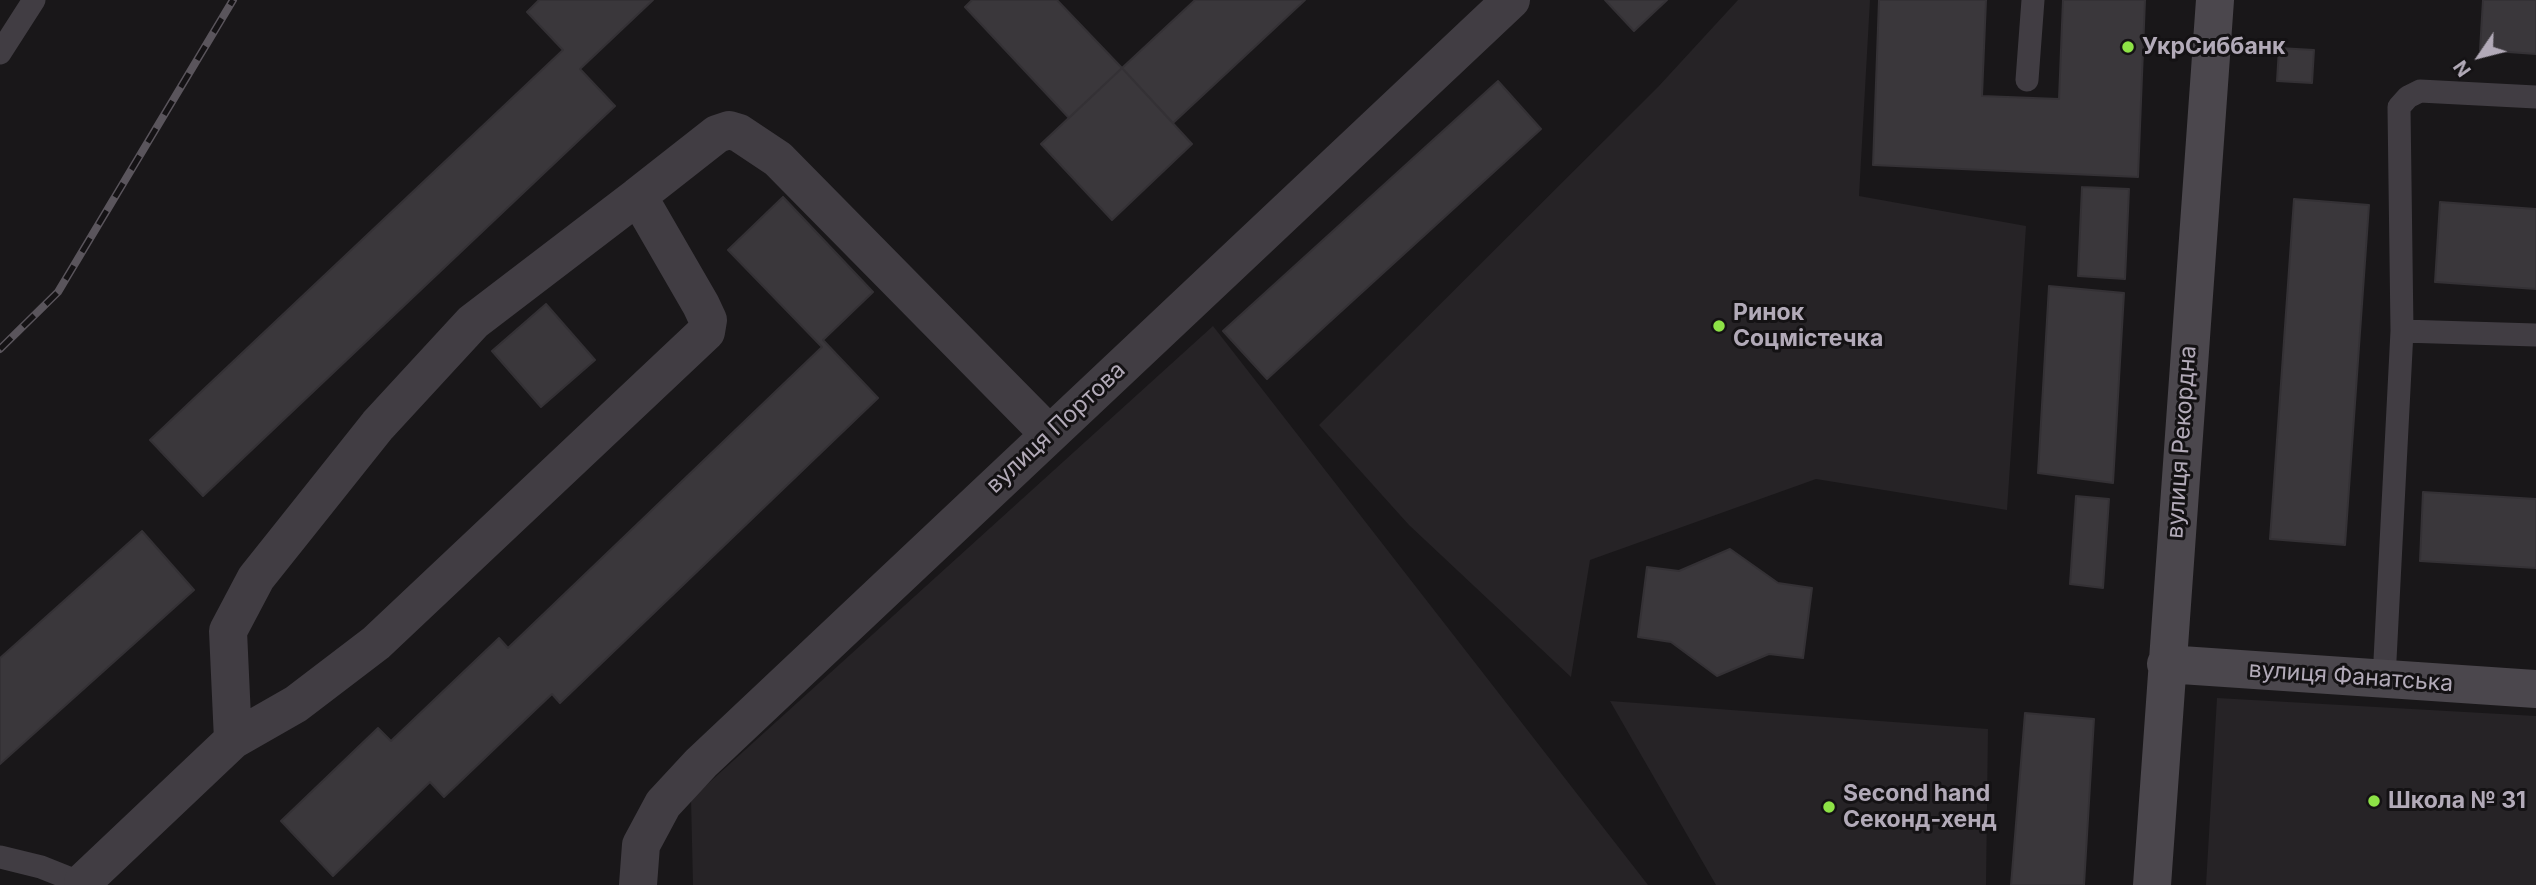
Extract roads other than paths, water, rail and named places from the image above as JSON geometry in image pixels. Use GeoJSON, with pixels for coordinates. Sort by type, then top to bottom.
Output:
{"type":"FeatureCollection","features":[{"type":"Feature","properties":{"kind":"street","name":"вулиця Портова"},"geometry":{"type":"LineString","coordinates":[[630,883],[640,845],[663,804],[701,763],[1511,0]]}},
{"type":"Feature","properties":{"kind":"street","name":"вулиця Рекордна"},"geometry":{"type":"LineString","coordinates":[[2152,885],[2215,0]]}},
{"type":"Feature","properties":{"kind":"street"},"geometry":{"type":"LineString","coordinates":[[233,740],[228,631],[256,578],[378,425],[473,322],[717,134],[729,130],[755,142],[779,159],[1049,434]]}},
{"type":"Feature","properties":{"kind":"street"},"geometry":{"type":"LineString","coordinates":[[84,883],[233,740],[296,704],[376,643],[706,332],[708,320],[701,305],[638,196]]}},
{"type":"Feature","properties":{"kind":"street","name":"вулиця Фанатська"},"geometry":{"type":"LineString","coordinates":[[2166,664],[2536,689]]}},
{"type":"Feature","properties":{"kind":"lane"},"geometry":{"type":"LineString","coordinates":[[0,53],[34,0]]}},
{"type":"Feature","properties":{"kind":"lane"},"geometry":{"type":"LineString","coordinates":[[2026,80],[2033,0]]}},
{"type":"Feature","properties":{"kind":"lane"},"geometry":{"type":"LineString","coordinates":[[2384,679],[2402,331],[2399,107],[2408,97],[2420,91],[2536,97]]}},
{"type":"Feature","properties":{"kind":"lane"},"geometry":{"type":"LineString","coordinates":[[2402,331],[2536,335]]}},
{"type":"Feature","properties":{"kind":"lane"},"geometry":{"type":"LineString","coordinates":[[0,857],[41,867],[84,883]]}},
{"type":"Feature","properties":{"kind":"railway"},"geometry":{"type":"LineString","coordinates":[[0,349],[58,292],[233,0]]}},
{"type":"Feature","properties":{"kind":"place","name":"УкрСиббанк"},"geometry":{"type":"Point","coordinates":[2128,47]}},
{"type":"Feature","properties":{"kind":"place","name":"Ринок Соцмістечка"},"geometry":{"type":"Point","coordinates":[1719,326]}},
{"type":"Feature","properties":{"kind":"place","name":"Школа № 31"},"geometry":{"type":"Point","coordinates":[2374,801]}},
{"type":"Feature","properties":{"kind":"place","name":"Second hand Секонд-хенд"},"geometry":{"type":"Point","coordinates":[1829,807]}}]}
